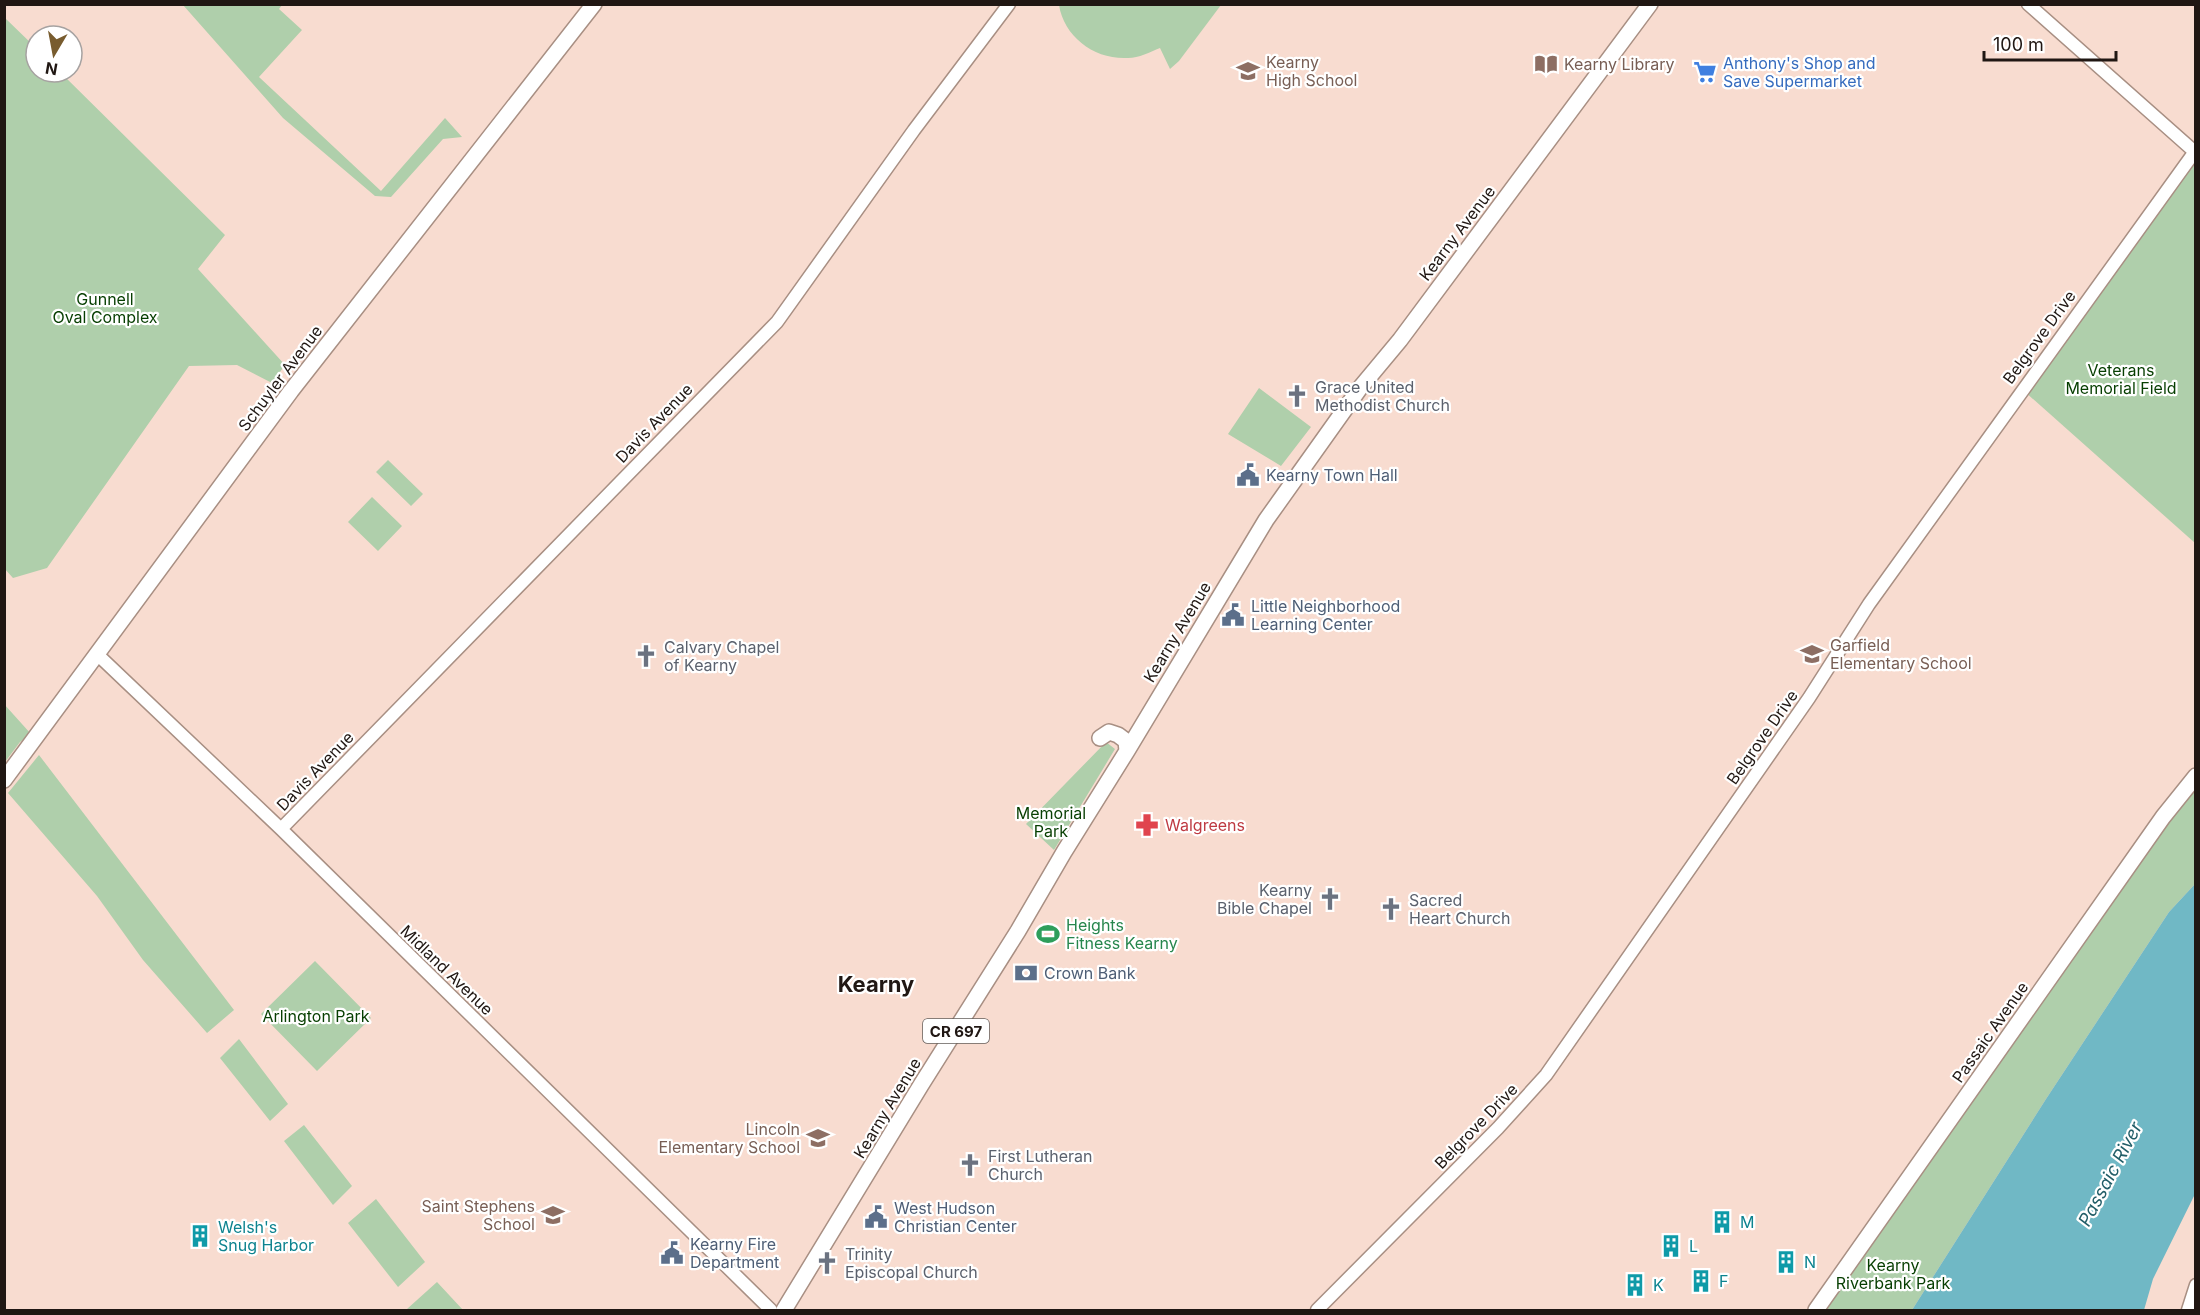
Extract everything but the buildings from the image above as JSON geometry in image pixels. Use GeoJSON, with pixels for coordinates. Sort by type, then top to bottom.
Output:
{"type":"FeatureCollection","features":[{"type":"Feature","properties":{"kind":"main road","name":"Schuyler Avenue"},"geometry":{"type":"LineString","coordinates":[[6,778],[291,391],[594,4]]}},
{"type":"Feature","properties":{"kind":"main road","name":"Kearny Avenue"},"geometry":{"type":"LineString","coordinates":[[784,1311],[1271,512],[1360,388],[1400,340],[1650,4]]}},
{"type":"Feature","properties":{"kind":"main road"},"geometry":{"type":"LineString","coordinates":[[1100,738],[1109,732],[1118,735],[1126,741],[1127,751]]}},
{"type":"Feature","properties":{"kind":"main road","name":"Passaic Avenue"},"geometry":{"type":"LineString","coordinates":[[1816,1311],[2163,817],[2196,776]]}},
{"type":"Feature","properties":{"kind":"street","name":"Davis Avenue"},"geometry":{"type":"LineString","coordinates":[[281,829],[777,322],[914,130],[1009,4]]}},
{"type":"Feature","properties":{"kind":"street"},"geometry":{"type":"LineString","coordinates":[[2028,4],[2195,152]]}},
{"type":"Feature","properties":{"kind":"street","name":"Belgrove Drive"},"geometry":{"type":"LineString","coordinates":[[1317,1311],[1498,1128],[1546,1076],[1809,698],[1869,604],[2195,152]]}},
{"type":"Feature","properties":{"kind":"street","name":"Midland Avenue"},"geometry":{"type":"LineString","coordinates":[[98,656],[281,829],[771,1311]]}},
{"type":"Feature","properties":{"kind":"street"},"geometry":{"type":"LineString","coordinates":[[2188,1311],[2196,1285]]}},
{"type":"Feature","properties":{"kind":"green space"},"geometry":{"type":"Polygon","coordinates":[[[1059,4],[1221,5],[1179,61],[1170,69],[1160,48],[1128,58],[1116,58],[1093,51],[1074,36],[1067,27],[1059,4]]]}},
{"type":"Feature","properties":{"kind":"green space"},"geometry":{"type":"Polygon","coordinates":[[[183,5],[282,5],[279,9],[302,30],[259,77],[381,191],[445,118],[462,137],[443,139],[391,197],[375,196],[283,118],[183,5]]]}},
{"type":"Feature","properties":{"kind":"green space","name":"Gunnell Oval Complex"},"geometry":{"type":"Polygon","coordinates":[[[4,17],[24,36],[24,84],[72,84],[225,235],[198,269],[285,365],[272,383],[237,365],[189,366],[47,568],[13,578],[4,568],[4,17]]]}},
{"type":"Feature","properties":{"kind":"green space","name":"Veterans Memorial Field"},"geometry":{"type":"Polygon","coordinates":[[[2196,149],[2195,543],[2024,391],[2196,149]]]}},
{"type":"Feature","properties":{"kind":"green space"},"geometry":{"type":"Polygon","coordinates":[[[1259,388],[1311,427],[1281,466],[1228,434],[1259,388]]]}},
{"type":"Feature","properties":{"kind":"green space"},"geometry":{"type":"Polygon","coordinates":[[[388,460],[423,494],[411,506],[376,472],[388,460]]]}},
{"type":"Feature","properties":{"kind":"green space"},"geometry":{"type":"Polygon","coordinates":[[[372,497],[402,526],[378,551],[348,522],[372,497]]]}},
{"type":"Feature","properties":{"kind":"green space"},"geometry":{"type":"Polygon","coordinates":[[[4,704],[31,734],[20,742],[5,762],[4,704]]]}},
{"type":"Feature","properties":{"kind":"green space","name":"Memorial Park"},"geometry":{"type":"Polygon","coordinates":[[[1106,742],[1115,749],[1054,850],[1026,824],[1106,742]]]}},
{"type":"Feature","properties":{"kind":"green space"},"geometry":{"type":"Polygon","coordinates":[[[39,755],[234,1010],[207,1033],[143,960],[97,896],[8,793],[39,755]]]}},
{"type":"Feature","properties":{"kind":"green space","name":"Kearny Riverbank Park"},"geometry":{"type":"Polygon","coordinates":[[[2195,785],[2195,884],[2169,912],[2046,1099],[1912,1310],[1826,1310],[1839,1287],[1931,1161],[2195,785]]]}},
{"type":"Feature","properties":{"kind":"green space","name":"Arlington Park"},"geometry":{"type":"Polygon","coordinates":[[[315,961],[371,1018],[317,1071],[261,1014],[315,961]]]}},
{"type":"Feature","properties":{"kind":"green space"},"geometry":{"type":"Polygon","coordinates":[[[239,1039],[288,1104],[270,1121],[220,1058],[239,1039]]]}},
{"type":"Feature","properties":{"kind":"green space"},"geometry":{"type":"Polygon","coordinates":[[[304,1125],[352,1186],[333,1205],[284,1141],[304,1125]]]}},
{"type":"Feature","properties":{"kind":"green space"},"geometry":{"type":"Polygon","coordinates":[[[376,1199],[425,1262],[398,1287],[348,1223],[376,1199]]]}},
{"type":"Feature","properties":{"kind":"green space"},"geometry":{"type":"Polygon","coordinates":[[[437,1282],[463,1310],[407,1309],[437,1282]]]}},
{"type":"Feature","properties":{"kind":"water","name":"Passaic River"},"geometry":{"type":"Polygon","coordinates":[[[2195,884],[2195,1194],[2153,1279],[2144,1310],[1912,1310],[2046,1099],[2169,912],[2195,884]]]}},
{"type":"Feature","properties":{"kind":"place","name":"Kearny Library"},"geometry":{"type":"Point","coordinates":[1546,64]}},
{"type":"Feature","properties":{"kind":"place","name":"Kearny High School"},"geometry":{"type":"Point","coordinates":[1248,71]}},
{"type":"Feature","properties":{"kind":"place","name":"Anthony's Shop and Save Supermarket"},"geometry":{"type":"Point","coordinates":[1705,72]}},
{"type":"Feature","properties":{"kind":"place","name":"Grace United Methodist Church"},"geometry":{"type":"Point","coordinates":[1297,396]}},
{"type":"Feature","properties":{"kind":"place","name":"Kearny Town Hall"},"geometry":{"type":"Point","coordinates":[1248,475]}},
{"type":"Feature","properties":{"kind":"place","name":"Little Neighborhood Learning Center"},"geometry":{"type":"Point","coordinates":[1233,615]}},
{"type":"Feature","properties":{"kind":"place","name":"Garfield Elementary School"},"geometry":{"type":"Point","coordinates":[1812,654]}},
{"type":"Feature","properties":{"kind":"place","name":"Calvary Chapel of Kearny"},"geometry":{"type":"Point","coordinates":[646,656]}},
{"type":"Feature","properties":{"kind":"place","name":"Walgreens"},"geometry":{"type":"Point","coordinates":[1147,825]}},
{"type":"Feature","properties":{"kind":"place","name":"Kearny Bible Chapel"},"geometry":{"type":"Point","coordinates":[1330,899]}},
{"type":"Feature","properties":{"kind":"place","name":"Sacred Heart Church"},"geometry":{"type":"Point","coordinates":[1391,909]}},
{"type":"Feature","properties":{"kind":"place","name":"Heights Fitness Kearny"},"geometry":{"type":"Point","coordinates":[1048,934]}},
{"type":"Feature","properties":{"kind":"place","name":"Crown Bank"},"geometry":{"type":"Point","coordinates":[1026,973]}},
{"type":"Feature","properties":{"kind":"place","name":"Lincoln Elementary School"},"geometry":{"type":"Point","coordinates":[818,1138]}},
{"type":"Feature","properties":{"kind":"place","name":"First Lutheran Church"},"geometry":{"type":"Point","coordinates":[970,1165]}},
{"type":"Feature","properties":{"kind":"place","name":"Saint Stephens School"},"geometry":{"type":"Point","coordinates":[553,1215]}},
{"type":"Feature","properties":{"kind":"place","name":"West Hudson Christian Center"},"geometry":{"type":"Point","coordinates":[876,1217]}},
{"type":"Feature","properties":{"kind":"place","name":"M"},"geometry":{"type":"Point","coordinates":[1722,1222]}},
{"type":"Feature","properties":{"kind":"place","name":"Welsh's Snug Harbor"},"geometry":{"type":"Point","coordinates":[200,1236]}},
{"type":"Feature","properties":{"kind":"place","name":"L"},"geometry":{"type":"Point","coordinates":[1671,1246]}},
{"type":"Feature","properties":{"kind":"place","name":"Kearny Fire Department"},"geometry":{"type":"Point","coordinates":[672,1253]}},
{"type":"Feature","properties":{"kind":"place","name":"N"},"geometry":{"type":"Point","coordinates":[1786,1262]}},
{"type":"Feature","properties":{"kind":"place","name":"Trinity Episcopal Church"},"geometry":{"type":"Point","coordinates":[827,1263]}},
{"type":"Feature","properties":{"kind":"place","name":"F"},"geometry":{"type":"Point","coordinates":[1701,1281]}},
{"type":"Feature","properties":{"kind":"place","name":"K"},"geometry":{"type":"Point","coordinates":[1635,1285]}},
{"type":"Feature","properties":{"kind":"district","name":"Kearny"},"geometry":{"type":"Point","coordinates":[876,984]}}]}
